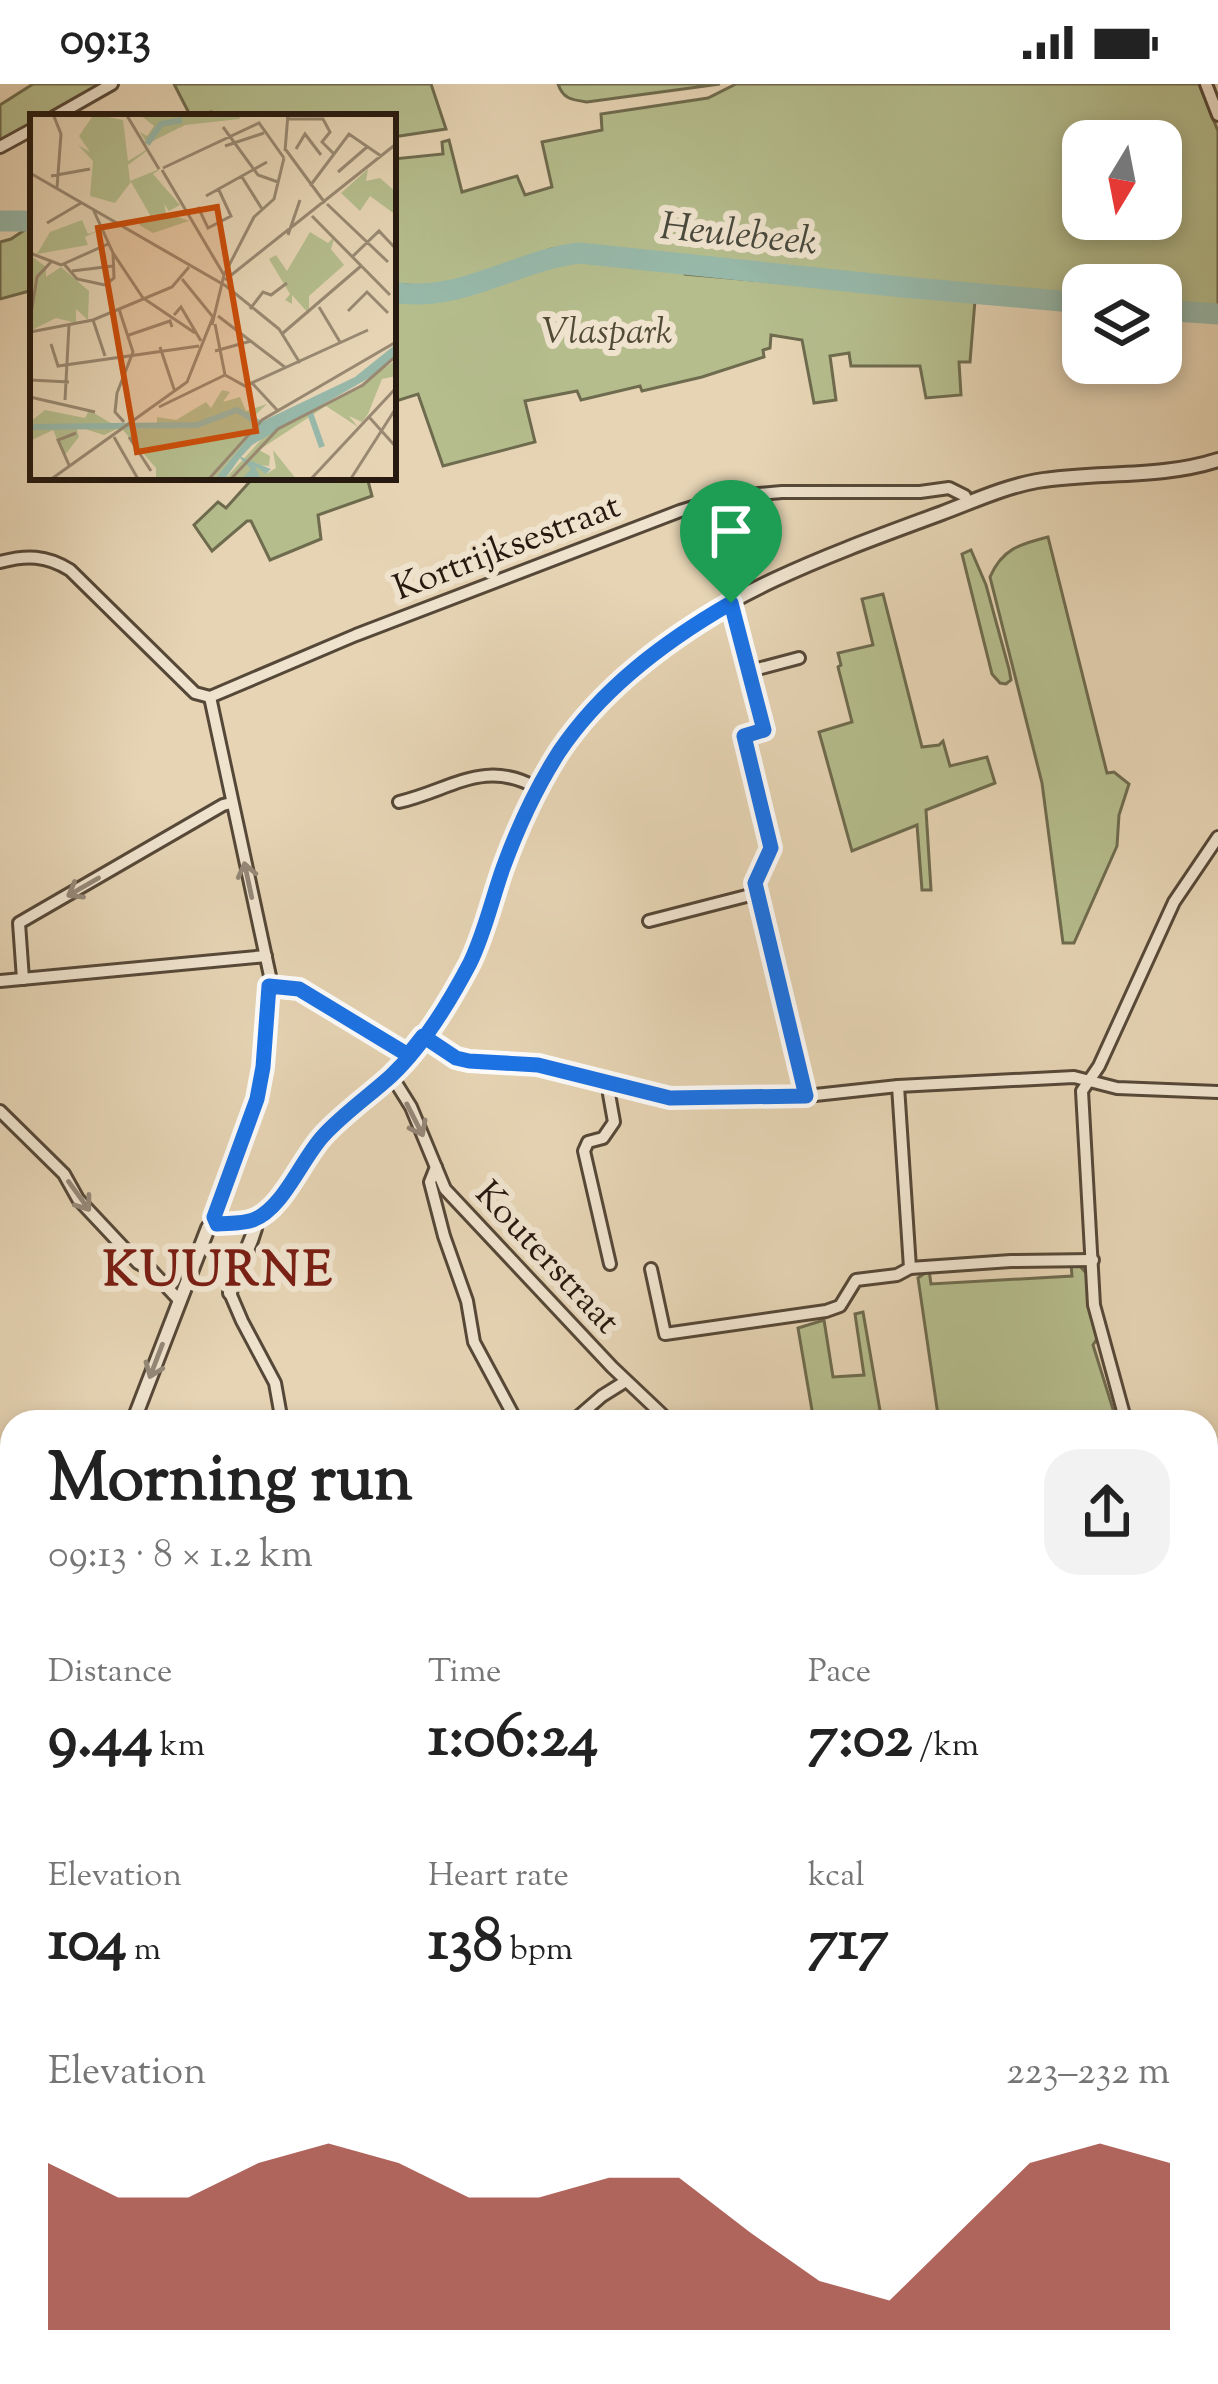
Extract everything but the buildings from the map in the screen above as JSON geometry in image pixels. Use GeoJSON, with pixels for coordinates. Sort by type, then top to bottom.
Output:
{"type":"FeatureCollection","features":[{"type":"Feature","properties":{"kind":"street"},"geometry":{"type":"LineString","coordinates":[[59,114],[112,84]]}},
{"type":"Feature","properties":{"kind":"street"},"geometry":{"type":"LineString","coordinates":[[1206,84],[1218,115]]}},
{"type":"Feature","properties":{"kind":"street"},"geometry":{"type":"LineString","coordinates":[[0,147],[30,131]]}},
{"type":"Feature","properties":{"kind":"street"},"geometry":{"type":"LineString","coordinates":[[138,1410],[208,1228],[257,1220],[272,1208],[321,1138],[391,1076],[423,1036],[470,962],[537,788],[578,726],[640,663],[731,603],[812,562],[967,503],[1040,481],[1173,471],[1218,460]]}},
{"type":"Feature","properties":{"kind":"street","name":"Kortrijksestraat"},"geometry":{"type":"LineString","coordinates":[[205,696],[726,496],[949,488],[967,503]]}},
{"type":"Feature","properties":{"kind":"street"},"geometry":{"type":"LineString","coordinates":[[929,492],[945,512]]}},
{"type":"Feature","properties":{"kind":"street"},"geometry":{"type":"LineString","coordinates":[[0,562],[28,556],[70,570],[205,696],[212,714],[269,986],[257,1099],[214,1217],[217,1224]]}},
{"type":"Feature","properties":{"kind":"street"},"geometry":{"type":"LineString","coordinates":[[731,603],[764,730],[744,736],[771,848],[755,883],[806,1096]]}},
{"type":"Feature","properties":{"kind":"street"},"geometry":{"type":"LineString","coordinates":[[750,671],[800,658]]}},
{"type":"Feature","properties":{"kind":"street"},"geometry":{"type":"LineString","coordinates":[[399,802],[489,775],[518,778],[537,788]]}},
{"type":"Feature","properties":{"kind":"street"},"geometry":{"type":"LineString","coordinates":[[23,980],[19,923],[231,803]]}},
{"type":"Feature","properties":{"kind":"street"},"geometry":{"type":"LineString","coordinates":[[1123,1410],[1094,1305],[1082,1091],[1099,1066],[1174,902],[1218,837]]}},
{"type":"Feature","properties":{"kind":"street"},"geometry":{"type":"LineString","coordinates":[[649,921],[758,893]]}},
{"type":"Feature","properties":{"kind":"street"},"geometry":{"type":"LineString","coordinates":[[0,981],[266,956]]}},
{"type":"Feature","properties":{"kind":"street"},"geometry":{"type":"LineString","coordinates":[[269,986],[299,989],[408,1055]]}},
{"type":"Feature","properties":{"kind":"street"},"geometry":{"type":"LineString","coordinates":[[423,1036],[456,1058],[538,1065],[670,1098],[806,1096],[1074,1077],[1117,1088],[1218,1091]]}},
{"type":"Feature","properties":{"kind":"street","name":"Kouterstraat"},"geometry":{"type":"LineString","coordinates":[[391,1076],[411,1107],[445,1189],[657,1410]]}},
{"type":"Feature","properties":{"kind":"street"},"geometry":{"type":"LineString","coordinates":[[610,1264],[584,1151],[588,1142],[603,1138],[614,1122],[612,1083]]}},
{"type":"Feature","properties":{"kind":"street"},"geometry":{"type":"LineString","coordinates":[[898,1086],[910,1268]]}},
{"type":"Feature","properties":{"kind":"street"},"geometry":{"type":"LineString","coordinates":[[0,1111],[64,1174],[78,1199],[179,1300]]}},
{"type":"Feature","properties":{"kind":"street","name":"Kouterstraat"},"geometry":{"type":"LineString","coordinates":[[436,1167],[430,1182],[475,1342],[511,1410]]}},
{"type":"Feature","properties":{"kind":"street"},"geometry":{"type":"LineString","coordinates":[[257,1220],[230,1293],[275,1383],[280,1410]]}},
{"type":"Feature","properties":{"kind":"street"},"geometry":{"type":"LineString","coordinates":[[651,1269],[665,1334],[826,1311],[840,1306],[856,1280],[897,1275],[910,1268],[1094,1260]]}},
{"type":"Feature","properties":{"kind":"street","name":"Kouterstraat"},"geometry":{"type":"LineString","coordinates":[[586,1410],[626,1382]]}},
{"type":"Feature","properties":{"kind":"green space"},"geometry":{"type":"Polygon","coordinates":[[[33,84],[102,84],[49,114],[30,114],[30,125],[0,142],[0,105],[33,84]]]}},
{"type":"Feature","properties":{"kind":"green space"},"geometry":{"type":"Polygon","coordinates":[[[174,84],[431,84],[446,129],[396,137],[396,114],[189,114],[174,84]]]}},
{"type":"Feature","properties":{"kind":"green space"},"geometry":{"type":"Polygon","coordinates":[[[558,84],[720,84],[587,102],[569,98],[558,84]]]}},
{"type":"Feature","properties":{"kind":"green space"},"geometry":{"type":"Polygon","coordinates":[[[736,84],[1199,84],[1218,131],[1218,307],[1182,303],[1182,264],[1062,264],[1062,293],[585,245],[552,249],[453,283],[396,284],[396,159],[443,154],[442,142],[449,140],[462,192],[517,176],[525,195],[552,187],[542,142],[602,130],[601,114],[708,98],[736,84]]]}},
{"type":"Feature","properties":{"kind":"green space"},"geometry":{"type":"Polygon","coordinates":[[[30,227],[30,291],[0,299],[0,242],[30,227]]]}},
{"type":"Feature","properties":{"kind":"green space","name":"Vlaspark"},"geometry":{"type":"Polygon","coordinates":[[[578,255],[683,267],[685,274],[975,300],[970,362],[959,362],[961,395],[926,398],[920,366],[851,366],[849,353],[830,356],[836,400],[814,403],[802,340],[771,335],[764,357],[702,377],[581,400],[577,391],[525,401],[535,442],[443,466],[418,394],[396,401],[396,301],[455,295],[578,255]]]}},
{"type":"Feature","properties":{"kind":"green space"},"geometry":{"type":"Polygon","coordinates":[[[251,480],[368,480],[372,496],[318,515],[321,539],[270,560],[251,521],[212,551],[194,525],[218,502],[226,508],[251,480]]]}},
{"type":"Feature","properties":{"kind":"green space"},"geometry":{"type":"Polygon","coordinates":[[[1048,537],[1107,773],[1114,772],[1129,784],[1119,815],[1117,846],[1074,943],[1063,943],[1042,783],[990,577],[1013,549],[1048,537]]]}},
{"type":"Feature","properties":{"kind":"green space"},"geometry":{"type":"Polygon","coordinates":[[[971,550],[986,585],[1009,669],[1011,680],[1006,684],[992,674],[962,554],[971,550]]]}},
{"type":"Feature","properties":{"kind":"green space"},"geometry":{"type":"Polygon","coordinates":[[[883,594],[922,747],[943,741],[950,766],[987,757],[995,783],[926,810],[931,890],[922,890],[917,825],[852,851],[819,732],[852,722],[838,653],[873,645],[862,599],[883,594]]]}},
{"type":"Feature","properties":{"kind":"green space"},"geometry":{"type":"Polygon","coordinates":[[[1071,1264],[1087,1274],[1097,1339],[1093,1345],[1113,1410],[937,1410],[918,1278],[929,1270],[931,1284],[1072,1276],[1071,1264]]]}},
{"type":"Feature","properties":{"kind":"green space"},"geometry":{"type":"Polygon","coordinates":[[[863,1312],[880,1410],[812,1410],[798,1328],[824,1320],[833,1377],[864,1375],[855,1314],[863,1312]]]}},
{"type":"Feature","properties":{"kind":"waterway","name":"Heulebeek"},"geometry":{"type":"LineString","coordinates":[[0,221],[30,221]]}},
{"type":"Feature","properties":{"kind":"waterway","name":"Heulebeek"},"geometry":{"type":"LineString","coordinates":[[396,292],[441,292],[579,253],[1062,301]]}},
{"type":"Feature","properties":{"kind":"waterway","name":"Heulebeek"},"geometry":{"type":"LineString","coordinates":[[1182,311],[1218,314]]}},
{"type":"Feature","properties":{"kind":"district","name":"KUURNE"},"geometry":{"type":"Point","coordinates":[219,1268]}},
{"type":"Feature","properties":{"kind":"route"},"geometry":{"type":"LineString","coordinates":[[731,603],[640,663],[567,741],[524,817],[470,962],[444,1006],[408,1055],[391,1076],[321,1138],[272,1208],[257,1220],[217,1224],[214,1217],[257,1099],[269,986],[299,989],[408,1055],[423,1036],[456,1058],[538,1065],[670,1098],[806,1096],[755,883],[771,848],[770,834],[744,736],[764,730],[731,603]]}}]}
